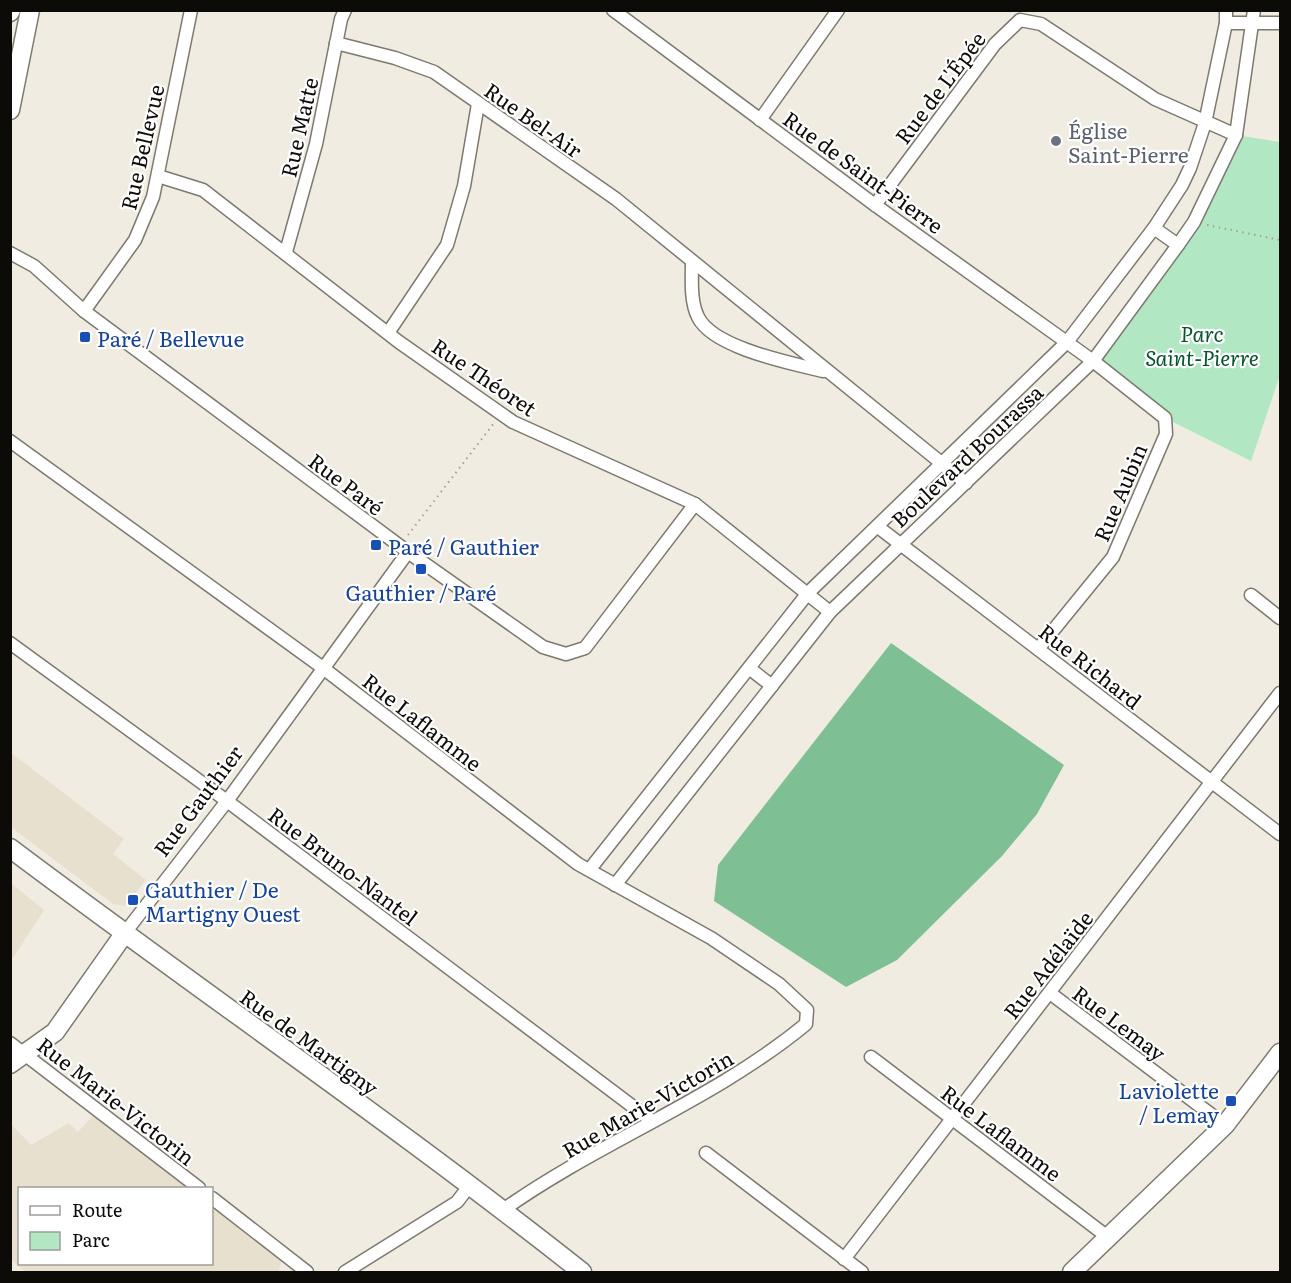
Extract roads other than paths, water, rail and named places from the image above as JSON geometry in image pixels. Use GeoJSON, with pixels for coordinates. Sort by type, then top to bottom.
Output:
{"type":"FeatureCollection","features":[{"type":"Feature","properties":{"kind":"main road"},"geometry":{"type":"LineString","coordinates":[[10,110],[30,10]]}},
{"type":"Feature","properties":{"kind":"main road","name":"Rue de Martigny"},"geometry":{"type":"LineString","coordinates":[[10,848],[124,934],[470,1185],[582,1272]]}},
{"type":"Feature","properties":{"kind":"main road","name":"Rue Gauthier"},"geometry":{"type":"LineString","coordinates":[[15,1053],[55,1032],[124,934]]}},
{"type":"Feature","properties":{"kind":"main road"},"geometry":{"type":"LineString","coordinates":[[1072,1272],[1225,1125],[1281,1053]]}},
{"type":"Feature","properties":{"kind":"street","name":"Rue Bellevue"},"geometry":{"type":"LineString","coordinates":[[84,311],[135,240],[153,197],[191,10]]}},
{"type":"Feature","properties":{"kind":"street","name":"Rue Matte"},"geometry":{"type":"LineString","coordinates":[[286,252],[316,144],[336,43],[345,10]]}},
{"type":"Feature","properties":{"kind":"street","name":"Rue de Saint-Pierre"},"geometry":{"type":"LineString","coordinates":[[613,10],[874,205],[1093,361]]}},
{"type":"Feature","properties":{"kind":"street"},"geometry":{"type":"LineString","coordinates":[[760,120],[838,10]]}},
{"type":"Feature","properties":{"kind":"street"},"geometry":{"type":"LineString","coordinates":[[1226,17],[1254,16],[1281,23]]}},
{"type":"Feature","properties":{"kind":"street","name":"Boulevard Bourassa"},"geometry":{"type":"LineString","coordinates":[[615,885],[830,612],[1093,361],[1194,222],[1236,135],[1254,16]]}},
{"type":"Feature","properties":{"kind":"street","name":"Boulevard Bourassa"},"geometry":{"type":"LineString","coordinates":[[590,869],[807,594],[943,465],[1067,342],[1154,228],[1182,185],[1205,123],[1226,17]]}},
{"type":"Feature","properties":{"kind":"street","name":"Rue de L'Épée"},"geometry":{"type":"LineString","coordinates":[[874,205],[995,44],[1020,21],[1041,24],[1155,99],[1236,135]]}},
{"type":"Feature","properties":{"kind":"street","name":"Rue Bel-Air"},"geometry":{"type":"LineString","coordinates":[[336,43],[395,58],[434,72],[616,199],[966,483]]}},
{"type":"Feature","properties":{"kind":"street"},"geometry":{"type":"LineString","coordinates":[[388,333],[447,245],[464,186],[478,104]]}},
{"type":"Feature","properties":{"kind":"street","name":"Rue Théoret"},"geometry":{"type":"LineString","coordinates":[[158,176],[203,190],[388,333],[513,422],[695,504],[830,612]]}},
{"type":"Feature","properties":{"kind":"street"},"geometry":{"type":"LineString","coordinates":[[1154,228],[1178,245]]}},
{"type":"Feature","properties":{"kind":"street","name":"Rue Paré"},"geometry":{"type":"LineString","coordinates":[[10,253],[34,266],[84,311],[404,549],[543,647],[566,654],[585,648],[695,504]]}},
{"type":"Feature","properties":{"kind":"street","name":"Rue Bel-Air"},"geometry":{"type":"LineString","coordinates":[[692,262],[692,293],[698,317],[713,334],[776,359],[827,372]]}},
{"type":"Feature","properties":{"kind":"street","name":"Rue Aubin"},"geometry":{"type":"LineString","coordinates":[[1038,649],[1113,557],[1166,434],[1165,418],[1093,361]]}},
{"type":"Feature","properties":{"kind":"street","name":"Rue Laflamme"},"geometry":{"type":"LineString","coordinates":[[10,441],[323,668],[578,864],[674,915],[779,984],[807,1010],[806,1024]]}},
{"type":"Feature","properties":{"kind":"street","name":"Rue Richard"},"geometry":{"type":"LineString","coordinates":[[878,527],[1281,834]]}},
{"type":"Feature","properties":{"kind":"street","name":"Rue Gauthier"},"geometry":{"type":"LineString","coordinates":[[124,934],[227,801],[323,668],[404,549]]}},
{"type":"Feature","properties":{"kind":"street"},"geometry":{"type":"LineString","coordinates":[[1251,595],[1281,618]]}},
{"type":"Feature","properties":{"kind":"street","name":"Rue Bruno-Nantel"},"geometry":{"type":"LineString","coordinates":[[10,643],[227,801],[652,1121]]}},
{"type":"Feature","properties":{"kind":"street"},"geometry":{"type":"LineString","coordinates":[[749,668],[772,686]]}},
{"type":"Feature","properties":{"kind":"street","name":"Rue Adélaïde"},"geometry":{"type":"LineString","coordinates":[[844,1259],[1281,693]]}},
{"type":"Feature","properties":{"kind":"street","name":"Rue Lemay"},"geometry":{"type":"LineString","coordinates":[[1050,993],[1225,1125]]}},
{"type":"Feature","properties":{"kind":"street","name":"Rue Marie-Victorin"},"geometry":{"type":"LineString","coordinates":[[503,1210],[652,1121],[734,1078],[806,1024]]}},
{"type":"Feature","properties":{"kind":"street","name":"Rue Marie-Victorin"},"geometry":{"type":"LineString","coordinates":[[15,1053],[198,1187]]}},
{"type":"Feature","properties":{"kind":"street","name":"Rue Laflamme"},"geometry":{"type":"LineString","coordinates":[[871,1057],[1109,1238]]}},
{"type":"Feature","properties":{"kind":"street"},"geometry":{"type":"LineString","coordinates":[[706,1153],[862,1272]]}},
{"type":"Feature","properties":{"kind":"street"},"geometry":{"type":"LineString","coordinates":[[345,1272],[457,1202],[470,1185]]}},
{"type":"Feature","properties":{"kind":"street"},"geometry":{"type":"LineString","coordinates":[[213,1199],[307,1272]]}},
{"type":"Feature","properties":{"kind":"place","name":"Église Saint-Pierre"},"geometry":{"type":"Point","coordinates":[1056,141]}},
{"type":"Feature","properties":{"kind":"place","name":"Paré / Bellevue"},"geometry":{"type":"Point","coordinates":[85,337]}},
{"type":"Feature","properties":{"kind":"place","name":"Paré / Gauthier"},"geometry":{"type":"Point","coordinates":[376,545]}},
{"type":"Feature","properties":{"kind":"place","name":"Gauthier / Paré"},"geometry":{"type":"Point","coordinates":[421,569]}},
{"type":"Feature","properties":{"kind":"place","name":"Gauthier / De Martigny Ouest"},"geometry":{"type":"Point","coordinates":[133,900]}},
{"type":"Feature","properties":{"kind":"place","name":"Laviolette / Lemay"},"geometry":{"type":"Point","coordinates":[1231,1101]}},
{"type":"Feature","properties":{"kind":"park label","name":"Parc Saint-Pierre"},"geometry":{"type":"Point","coordinates":[1202,344]}}]}
